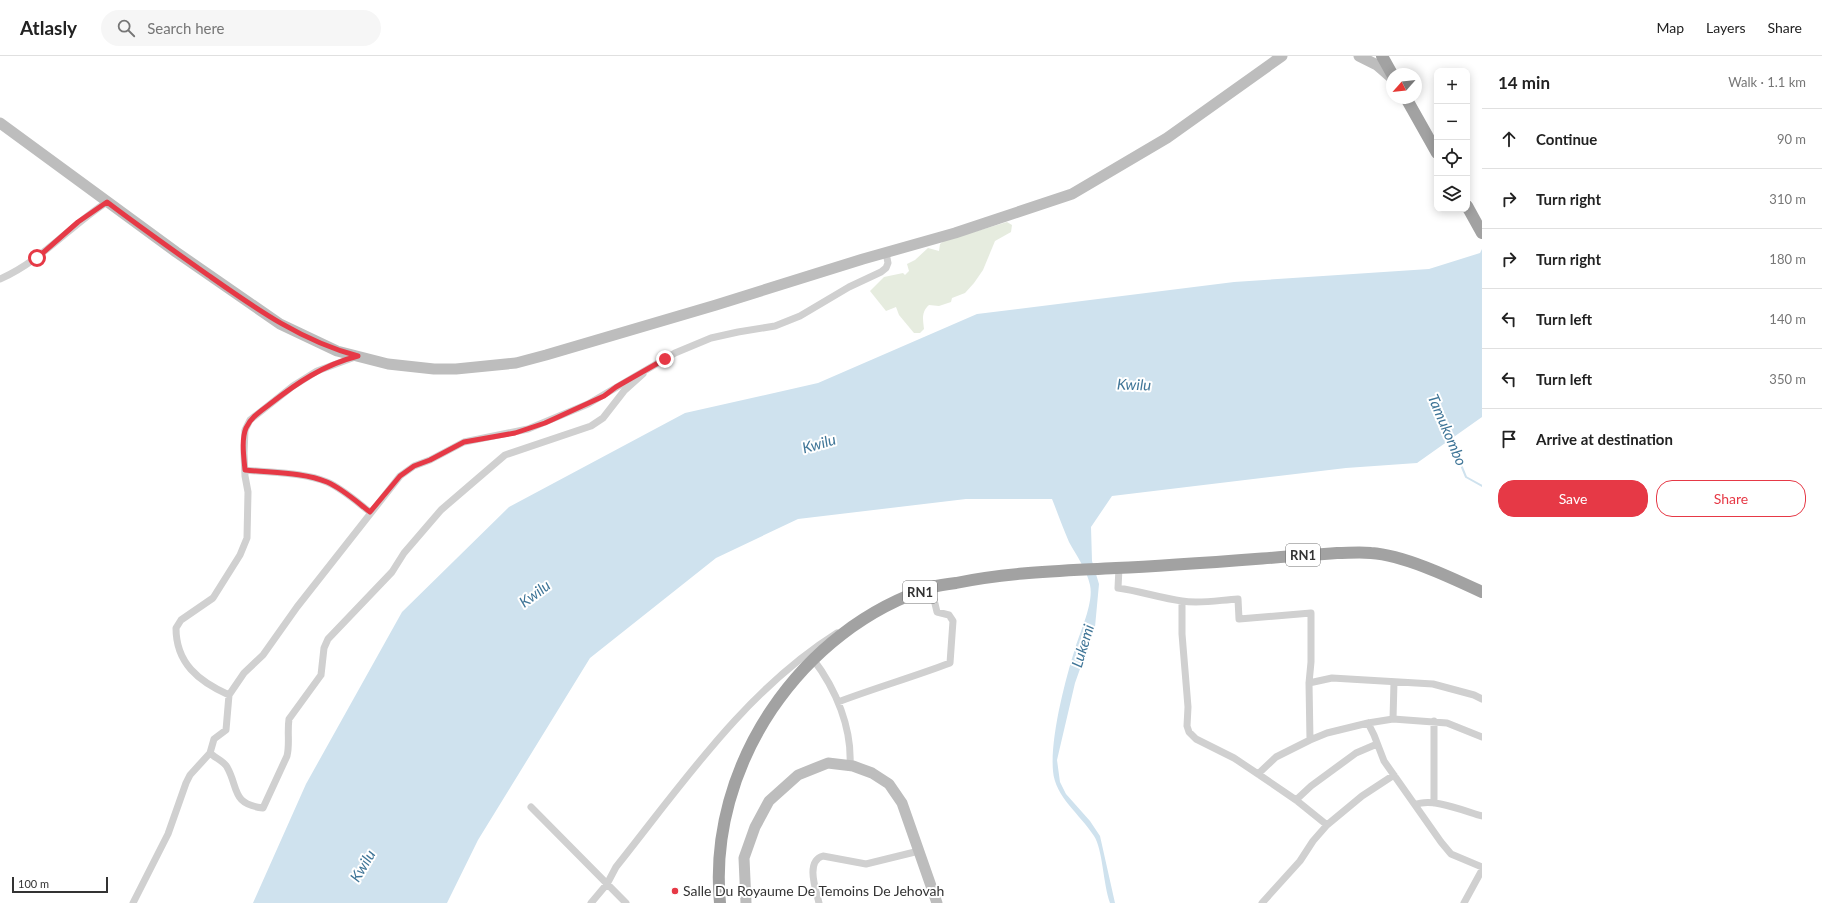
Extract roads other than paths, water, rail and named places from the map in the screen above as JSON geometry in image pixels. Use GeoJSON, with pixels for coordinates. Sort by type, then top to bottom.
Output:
{"type":"FeatureCollection","features":[{"type":"Feature","properties":{"kind":"highway"},"geometry":{"type":"LineString","coordinates":[[1382,56],[1389,68]]}},
{"type":"Feature","properties":{"kind":"highway"},"geometry":{"type":"LineString","coordinates":[[1409,104],[1434,148]]}},
{"type":"Feature","properties":{"kind":"highway"},"geometry":{"type":"LineString","coordinates":[[1470,211],[1482,232]]}},
{"type":"Feature","properties":{"kind":"highway","name":"RN1"},"geometry":{"type":"LineString","coordinates":[[720,903],[720,849],[733,790],[744,757],[754,737],[771,710],[786,689],[813,659],[835,640],[870,615],[930,587],[976,578],[1044,572],[1337,553],[1372,553],[1408,561],[1482,592]]}},
{"type":"Feature","properties":{"kind":"main road"},"geometry":{"type":"LineString","coordinates":[[0,123],[107,202],[280,324],[331,348],[388,364],[434,369],[456,369],[516,363],[611,337],[956,233],[1072,194],[1167,138],[1282,56]]}},
{"type":"Feature","properties":{"kind":"main road"},"geometry":{"type":"LineString","coordinates":[[1359,56],[1377,65],[1386,73]]}},
{"type":"Feature","properties":{"kind":"main road"},"geometry":{"type":"LineString","coordinates":[[746,903],[744,858],[755,827],[769,801],[798,775],[828,763],[850,765],[872,773],[889,784],[902,803],[937,903]]}},
{"type":"Feature","properties":{"kind":"street"},"geometry":{"type":"LineString","coordinates":[[0,279],[37,258],[78,222],[107,202]]}},
{"type":"Feature","properties":{"kind":"street"},"geometry":{"type":"LineString","coordinates":[[133,903],[168,834],[190,775],[210,753],[214,739],[224,732],[227,726],[228,695],[244,673],[263,655],[296,607],[400,476],[414,466],[430,460],[464,442],[515,433],[545,423],[604,396],[616,387],[675,353],[711,338],[775,326],[800,316],[849,287],[881,272],[886,268],[888,263],[886,253]]}},
{"type":"Feature","properties":{"kind":"street"},"geometry":{"type":"LineString","coordinates":[[228,695],[211,687],[189,668],[178,648],[176,628],[181,620],[213,598],[240,555],[247,538],[248,492],[244,453],[245,430],[250,420],[293,386],[317,371],[358,356]]}},
{"type":"Feature","properties":{"kind":"street"},"geometry":{"type":"LineString","coordinates":[[210,753],[227,767],[235,792],[240,798],[251,805],[263,808],[288,756],[290,747],[287,728],[289,719],[321,675],[324,648],[328,639],[392,572],[404,552],[441,510],[505,455],[591,426],[602,418],[624,391],[642,376],[645,370]]}},
{"type":"Feature","properties":{"kind":"street"},"geometry":{"type":"LineString","coordinates":[[245,470],[310,477],[328,483],[349,496],[370,512]]}},
{"type":"Feature","properties":{"kind":"street"},"geometry":{"type":"LineString","coordinates":[[1118,568],[1118,588],[1138,590],[1182,602],[1238,599],[1239,619],[1311,613],[1311,662],[1309,683],[1310,740]]}},
{"type":"Feature","properties":{"kind":"street"},"geometry":{"type":"LineString","coordinates":[[838,702],[877,687],[911,678],[950,663],[953,621],[949,615],[937,612],[930,587]]}},
{"type":"Feature","properties":{"kind":"street"},"geometry":{"type":"LineString","coordinates":[[1182,602],[1182,634],[1185,687],[1188,707],[1187,726],[1189,732],[1196,739],[1234,758],[1296,800],[1327,824]]}},
{"type":"Feature","properties":{"kind":"street"},"geometry":{"type":"LineString","coordinates":[[591,903],[607,884],[616,867],[698,764],[762,691],[818,645],[845,628],[870,615]]}},
{"type":"Feature","properties":{"kind":"street"},"geometry":{"type":"LineString","coordinates":[[813,659],[825,675],[838,702],[850,743],[850,765]]}},
{"type":"Feature","properties":{"kind":"street"},"geometry":{"type":"LineString","coordinates":[[1309,683],[1332,678],[1433,684],[1474,695],[1482,699]]}},
{"type":"Feature","properties":{"kind":"street"},"geometry":{"type":"LineString","coordinates":[[1393,719],[1394,682]]}},
{"type":"Feature","properties":{"kind":"street"},"geometry":{"type":"LineString","coordinates":[[1258,774],[1276,757],[1310,740],[1327,733],[1368,723],[1393,719],[1434,721],[1447,723],[1482,737]]}},
{"type":"Feature","properties":{"kind":"street"},"geometry":{"type":"LineString","coordinates":[[1434,721],[1434,803]]}},
{"type":"Feature","properties":{"kind":"street"},"geometry":{"type":"LineString","coordinates":[[1368,723],[1384,762],[1441,842],[1451,854],[1482,867]]}},
{"type":"Feature","properties":{"kind":"street"},"geometry":{"type":"LineString","coordinates":[[1296,800],[1311,786],[1356,753],[1377,744]]}},
{"type":"Feature","properties":{"kind":"street"},"geometry":{"type":"LineString","coordinates":[[1262,903],[1300,861],[1313,841],[1327,824],[1362,796],[1394,775]]}},
{"type":"Feature","properties":{"kind":"street"},"geometry":{"type":"LineString","coordinates":[[1415,805],[1420,802],[1434,803],[1482,816]]}},
{"type":"Feature","properties":{"kind":"street"},"geometry":{"type":"LineString","coordinates":[[531,807],[626,903]]}},
{"type":"Feature","properties":{"kind":"street"},"geometry":{"type":"LineString","coordinates":[[819,903],[813,874],[816,861],[819,858],[823,856],[866,864],[919,851]]}},
{"type":"Feature","properties":{"kind":"street"},"geometry":{"type":"LineString","coordinates":[[1464,903],[1482,870]]}},
{"type":"Feature","properties":{"kind":"water"},"geometry":{"type":"Polygon","coordinates":[[[1482,249],[1482,417],[1417,463],[1346,468],[1112,496],[1091,527],[1092,561],[1099,584],[1095,627],[1075,683],[1057,760],[1060,782],[1066,794],[1090,821],[1100,836],[1115,903],[1110,903],[1097,842],[1058,789],[1053,771],[1054,743],[1059,710],[1071,662],[1088,609],[1091,592],[1089,579],[1069,542],[1052,499],[966,499],[798,519],[716,558],[590,658],[478,840],[447,903],[253,903],[306,784],[402,612],[509,507],[685,413],[818,383],[977,314],[1234,282],[1429,269],[1480,253],[1482,249]]]}},
{"type":"Feature","properties":{"kind":"waterway","name":"Tamukombo"},"geometry":{"type":"LineString","coordinates":[[1450,438],[1466,477],[1482,486]]}},
{"type":"Feature","properties":{"kind":"place","name":"Salle Du Royaume De Temoins De Jehovah"},"geometry":{"type":"Point","coordinates":[675,891]}},
{"type":"Feature","properties":{"kind":"water label","name":"Kwilu"},"geometry":{"type":"Point","coordinates":[1134,385]}},
{"type":"Feature","properties":{"kind":"water label","name":"Kwilu"},"geometry":{"type":"Point","coordinates":[819,444]}},
{"type":"Feature","properties":{"kind":"water label","name":"Kwilu"},"geometry":{"type":"Point","coordinates":[535,594]}},
{"type":"Feature","properties":{"kind":"water label","name":"Lukemi"},"geometry":{"type":"Point","coordinates":[1083,646]}},
{"type":"Feature","properties":{"kind":"water label","name":"Kwilu"},"geometry":{"type":"Point","coordinates":[363,866]}}]}
